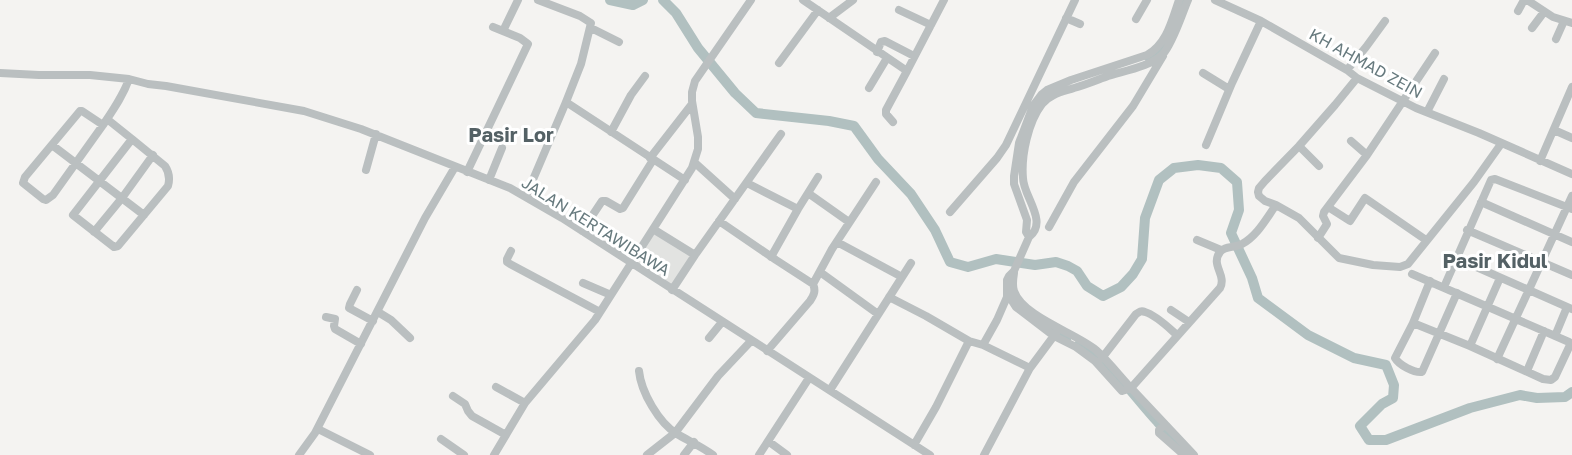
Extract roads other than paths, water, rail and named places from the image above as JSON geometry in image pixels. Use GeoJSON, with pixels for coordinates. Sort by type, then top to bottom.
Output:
{"type":"FeatureCollection","features":[{"type":"Feature","properties":{"kind":"street"},"geometry":{"type":"LineString","coordinates":[[503,31],[518,0]]}},
{"type":"Feature","properties":{"kind":"street"},"geometry":{"type":"LineString","coordinates":[[526,196],[581,64],[591,28],[591,23],[580,16],[537,0]]}},
{"type":"Feature","properties":{"kind":"street"},"geometry":{"type":"LineString","coordinates":[[494,455],[538,385],[581,338],[600,312],[684,180],[699,149],[692,104],[695,81],[751,0]]}},
{"type":"Feature","properties":{"kind":"street"},"geometry":{"type":"LineString","coordinates":[[803,0],[907,71]]}},
{"type":"Feature","properties":{"kind":"street"},"geometry":{"type":"LineString","coordinates":[[829,18],[853,0]]}},
{"type":"Feature","properties":{"kind":"street"},"geometry":{"type":"LineString","coordinates":[[893,122],[886,114],[886,110],[944,0]]}},
{"type":"Feature","properties":{"kind":"street"},"geometry":{"type":"LineString","coordinates":[[950,212],[997,158],[1010,139],[1075,0]]}},
{"type":"Feature","properties":{"kind":"street"},"geometry":{"type":"LineString","coordinates":[[1136,19],[1147,0]]}},
{"type":"Feature","properties":{"kind":"street","name":"KH AHMAD ZEIN"},"geometry":{"type":"LineString","coordinates":[[1215,0],[1261,21],[1357,78],[1404,102],[1572,174]]}},
{"type":"Feature","properties":{"kind":"street"},"geometry":{"type":"LineString","coordinates":[[1518,11],[1526,0],[1544,12],[1568,22],[1557,39]]}},
{"type":"Feature","properties":{"kind":"street"},"geometry":{"type":"LineString","coordinates":[[1049,227],[1074,182],[1133,106],[1155,71],[1182,5]]}},
{"type":"Feature","properties":{"kind":"street"},"geometry":{"type":"LineString","coordinates":[[983,345],[1011,296],[1015,270],[1028,238],[1033,232],[1036,215],[1023,181],[1022,144],[1033,106],[1047,90],[1155,50],[1162,43],[1182,5]]}},
{"type":"Feature","properties":{"kind":"street"},"geometry":{"type":"LineString","coordinates":[[779,63],[818,10]]}},
{"type":"Feature","properties":{"kind":"street"},"geometry":{"type":"LineString","coordinates":[[898,10],[931,25]]}},
{"type":"Feature","properties":{"kind":"street"},"geometry":{"type":"LineString","coordinates":[[1533,27],[1544,12]]}},
{"type":"Feature","properties":{"kind":"street"},"geometry":{"type":"LineString","coordinates":[[1066,18],[1080,24]]}},
{"type":"Feature","properties":{"kind":"street"},"geometry":{"type":"LineString","coordinates":[[1206,145],[1261,21]]}},
{"type":"Feature","properties":{"kind":"street"},"geometry":{"type":"LineString","coordinates":[[1347,70],[1385,21]]}},
{"type":"Feature","properties":{"kind":"street"},"geometry":{"type":"LineString","coordinates":[[467,172],[528,44],[520,38],[493,27]]}},
{"type":"Feature","properties":{"kind":"street"},"geometry":{"type":"LineString","coordinates":[[591,28],[619,42]]}},
{"type":"Feature","properties":{"kind":"street"},"geometry":{"type":"LineString","coordinates":[[877,52],[881,42],[884,41],[914,56]]}},
{"type":"Feature","properties":{"kind":"street"},"geometry":{"type":"LineString","coordinates":[[1029,123],[1042,104],[1054,94],[1152,62],[1164,53]]}},
{"type":"Feature","properties":{"kind":"street"},"geometry":{"type":"LineString","coordinates":[[1318,238],[1327,224],[1323,214],[1404,102],[1435,53]]}},
{"type":"Feature","properties":{"kind":"street"},"geometry":{"type":"LineString","coordinates":[[869,88],[887,58]]}},
{"type":"Feature","properties":{"kind":"street","name":"JALAN KERTAWIBAWA"},"geometry":{"type":"LineString","coordinates":[[0,73],[90,75],[129,79],[304,111],[376,134],[510,188],[582,231],[930,455]]}},
{"type":"Feature","properties":{"kind":"street"},"geometry":{"type":"LineString","coordinates":[[1203,73],[1229,89]]}},
{"type":"Feature","properties":{"kind":"street"},"geometry":{"type":"LineString","coordinates":[[611,132],[631,95],[645,76]]}},
{"type":"Feature","properties":{"kind":"street"},"geometry":{"type":"LineString","coordinates":[[1357,78],[1299,146],[1259,188],[1258,192],[1262,199],[1299,218],[1339,258],[1373,265],[1400,267],[1408,264],[1474,182],[1501,144]]}},
{"type":"Feature","properties":{"kind":"street"},"geometry":{"type":"LineString","coordinates":[[129,79],[124,92],[105,122],[53,195],[46,201],[23,183],[80,111],[105,122],[132,139],[165,166],[168,170],[169,181],[168,186],[116,247],[73,215],[132,139]]}},
{"type":"Feature","properties":{"kind":"street"},"geometry":{"type":"LineString","coordinates":[[1427,112],[1444,79]]}},
{"type":"Feature","properties":{"kind":"street"},"geometry":{"type":"LineString","coordinates":[[1540,161],[1569,104],[1572,87]]}},
{"type":"Feature","properties":{"kind":"street"},"geometry":{"type":"LineString","coordinates":[[566,102],[684,180]]}},
{"type":"Feature","properties":{"kind":"street"},"geometry":{"type":"LineString","coordinates":[[582,231],[602,201],[620,209],[623,208],[652,159],[692,104]]}},
{"type":"Feature","properties":{"kind":"street"},"geometry":{"type":"LineString","coordinates":[[1554,130],[1572,138]]}},
{"type":"Feature","properties":{"kind":"street"},"geometry":{"type":"LineString","coordinates":[[366,170],[376,134]]}},
{"type":"Feature","properties":{"kind":"street"},"geometry":{"type":"LineString","coordinates":[[672,290],[781,134]]}},
{"type":"Feature","properties":{"kind":"street"},"geometry":{"type":"LineString","coordinates":[[1010,139],[1022,144]]}},
{"type":"Feature","properties":{"kind":"street"},"geometry":{"type":"LineString","coordinates":[[1351,141],[1367,155]]}},
{"type":"Feature","properties":{"kind":"street"},"geometry":{"type":"LineString","coordinates":[[52,145],[144,215]]}},
{"type":"Feature","properties":{"kind":"street"},"geometry":{"type":"LineString","coordinates":[[1299,146],[1319,166]]}},
{"type":"Feature","properties":{"kind":"street"},"geometry":{"type":"LineString","coordinates":[[489,180],[502,148]]}},
{"type":"Feature","properties":{"kind":"street"},"geometry":{"type":"LineString","coordinates":[[94,232],[153,155]]}},
{"type":"Feature","properties":{"kind":"street"},"geometry":{"type":"LineString","coordinates":[[694,162],[735,199]]}},
{"type":"Feature","properties":{"kind":"street"},"geometry":{"type":"LineString","coordinates":[[299,455],[318,429],[425,218],[455,167]]}},
{"type":"Feature","properties":{"kind":"street"},"geometry":{"type":"LineString","coordinates":[[771,257],[819,177]]}},
{"type":"Feature","properties":{"kind":"street"},"geometry":{"type":"LineString","coordinates":[[1444,287],[1467,230],[1491,180],[1495,179],[1570,208]]}},
{"type":"Feature","properties":{"kind":"street"},"geometry":{"type":"LineString","coordinates":[[813,284],[849,222],[876,182]]}},
{"type":"Feature","properties":{"kind":"street"},"geometry":{"type":"LineString","coordinates":[[747,183],[798,209]]}},
{"type":"Feature","properties":{"kind":"street"},"geometry":{"type":"LineString","coordinates":[[808,193],[849,222]]}},
{"type":"Feature","properties":{"kind":"street"},"geometry":{"type":"LineString","coordinates":[[1497,359],[1541,261],[1570,208],[1572,196]]}},
{"type":"Feature","properties":{"kind":"street"},"geometry":{"type":"LineString","coordinates":[[1328,207],[1350,221],[1365,198],[1426,240]]}},
{"type":"Feature","properties":{"kind":"street"},"geometry":{"type":"LineString","coordinates":[[1481,202],[1572,242]]}},
{"type":"Feature","properties":{"kind":"street"},"geometry":{"type":"LineString","coordinates":[[1011,296],[1095,361],[1121,390],[1127,390],[1215,295],[1223,283],[1217,264],[1219,254],[1225,249],[1240,246],[1255,233],[1276,205]]}},
{"type":"Feature","properties":{"kind":"street"},"geometry":{"type":"LineString","coordinates":[[719,221],[813,284],[815,292],[810,301],[767,351]]}},
{"type":"Feature","properties":{"kind":"street"},"geometry":{"type":"LineString","coordinates":[[653,229],[695,255]]}},
{"type":"Feature","properties":{"kind":"street"},"geometry":{"type":"LineString","coordinates":[[1467,230],[1572,275]]}},
{"type":"Feature","properties":{"kind":"street"},"geometry":{"type":"LineString","coordinates":[[1197,240],[1225,249]]}},
{"type":"Feature","properties":{"kind":"street"},"geometry":{"type":"LineString","coordinates":[[837,242],[902,277]]}},
{"type":"Feature","properties":{"kind":"street"},"geometry":{"type":"LineString","coordinates":[[511,251],[507,262],[600,312]]}},
{"type":"Feature","properties":{"kind":"street"},"geometry":{"type":"LineString","coordinates":[[1455,258],[1569,308],[1555,336]]}},
{"type":"Feature","properties":{"kind":"street"},"geometry":{"type":"LineString","coordinates":[[830,390],[911,263]]}},
{"type":"Feature","properties":{"kind":"street"},"geometry":{"type":"LineString","coordinates":[[820,272],[878,314]]}},
{"type":"Feature","properties":{"kind":"street"},"geometry":{"type":"LineString","coordinates":[[1412,274],[1516,318],[1569,342],[1570,345],[1555,377],[1551,380],[1543,379],[1413,323]]}},
{"type":"Feature","properties":{"kind":"street"},"geometry":{"type":"LineString","coordinates":[[1470,346],[1500,278]]}},
{"type":"Feature","properties":{"kind":"street"},"geometry":{"type":"LineString","coordinates":[[1430,281],[1413,323],[1395,358],[1397,362],[1417,372],[1422,372],[1457,293]]}},
{"type":"Feature","properties":{"kind":"street"},"geometry":{"type":"LineString","coordinates":[[583,283],[610,295]]}},
{"type":"Feature","properties":{"kind":"street"},"geometry":{"type":"LineString","coordinates":[[357,290],[349,308],[373,321]]}},
{"type":"Feature","properties":{"kind":"street"},"geometry":{"type":"LineString","coordinates":[[889,297],[969,341],[983,345],[1030,368]]}},
{"type":"Feature","properties":{"kind":"street"},"geometry":{"type":"LineString","coordinates":[[1171,310],[1190,322]]}},
{"type":"Feature","properties":{"kind":"street"},"geometry":{"type":"LineString","coordinates":[[1102,358],[1140,311],[1158,320],[1177,335]]}},
{"type":"Feature","properties":{"kind":"street"},"geometry":{"type":"LineString","coordinates":[[378,312],[391,320],[410,338]]}},
{"type":"Feature","properties":{"kind":"street"},"geometry":{"type":"LineString","coordinates":[[326,317],[335,319],[335,329],[361,344]]}},
{"type":"Feature","properties":{"kind":"street"},"geometry":{"type":"LineString","coordinates":[[709,338],[722,322]]}},
{"type":"Feature","properties":{"kind":"street"},"geometry":{"type":"LineString","coordinates":[[1527,371],[1544,331]]}},
{"type":"Feature","properties":{"kind":"street"},"geometry":{"type":"LineString","coordinates":[[1056,332],[1087,344],[1162,427],[1194,455]]}},
{"type":"Feature","properties":{"kind":"street"},"geometry":{"type":"LineString","coordinates":[[984,455],[1030,368],[1056,332]]}},
{"type":"Feature","properties":{"kind":"street"},"geometry":{"type":"LineString","coordinates":[[647,455],[675,433],[718,376],[751,341]]}},
{"type":"Feature","properties":{"kind":"street"},"geometry":{"type":"LineString","coordinates":[[914,445],[969,341]]}},
{"type":"Feature","properties":{"kind":"street"},"geometry":{"type":"LineString","coordinates":[[639,371],[641,385],[663,420],[675,433],[713,455]]}},
{"type":"Feature","properties":{"kind":"street"},"geometry":{"type":"LineString","coordinates":[[759,455],[809,378]]}},
{"type":"Feature","properties":{"kind":"street"},"geometry":{"type":"LineString","coordinates":[[496,387],[525,403]]}},
{"type":"Feature","properties":{"kind":"street"},"geometry":{"type":"LineString","coordinates":[[453,396],[465,404],[472,416],[506,435]]}},
{"type":"Feature","properties":{"kind":"street"},"geometry":{"type":"LineString","coordinates":[[1162,427],[1159,433],[1184,455]]}},
{"type":"Feature","properties":{"kind":"street"},"geometry":{"type":"LineString","coordinates":[[318,429],[370,455]]}},
{"type":"Feature","properties":{"kind":"street"},"geometry":{"type":"LineString","coordinates":[[441,440],[464,455]]}},
{"type":"Feature","properties":{"kind":"street"},"geometry":{"type":"LineString","coordinates":[[768,441],[788,455]]}},
{"type":"Feature","properties":{"kind":"street"},"geometry":{"type":"LineString","coordinates":[[684,455],[694,442]]}},
{"type":"Feature","properties":{"kind":"waterway"},"geometry":{"type":"LineString","coordinates":[[610,0],[633,5],[643,0]]}},
{"type":"Feature","properties":{"kind":"waterway"},"geometry":{"type":"LineString","coordinates":[[663,0],[676,13],[698,48],[735,93],[756,113],[854,126],[878,159],[911,194],[935,230],[950,262],[968,267],[996,259],[1035,265],[1056,262],[1077,271],[1087,286],[1103,296],[1121,287],[1133,274],[1142,259],[1145,218],[1159,180],[1174,168],[1198,165],[1221,168],[1237,182],[1239,210],[1231,233],[1252,278],[1258,298],[1308,335],[1354,358],[1386,365],[1394,385],[1393,398],[1382,404],[1360,426],[1369,440],[1386,440],[1470,408],[1520,395],[1537,398],[1565,397],[1572,392]]}},
{"type":"Feature","properties":{"kind":"waterway"},"geometry":{"type":"LineString","coordinates":[[1177,16],[1184,0]]}},
{"type":"Feature","properties":{"kind":"waterway"},"geometry":{"type":"LineString","coordinates":[[1147,58],[1160,50],[1166,42]]}},
{"type":"Feature","properties":{"kind":"waterway"},"geometry":{"type":"LineString","coordinates":[[1044,323],[1068,339]]}},
{"type":"Feature","properties":{"kind":"waterway"},"geometry":{"type":"LineString","coordinates":[[1077,344],[1099,360],[1159,427],[1186,452]]}},
{"type":"Feature","properties":{"kind":"district","name":"Pasir Lor"},"geometry":{"type":"Point","coordinates":[511,135]}},
{"type":"Feature","properties":{"kind":"district","name":"Pasir Kidul"},"geometry":{"type":"Point","coordinates":[1495,261]}}]}
